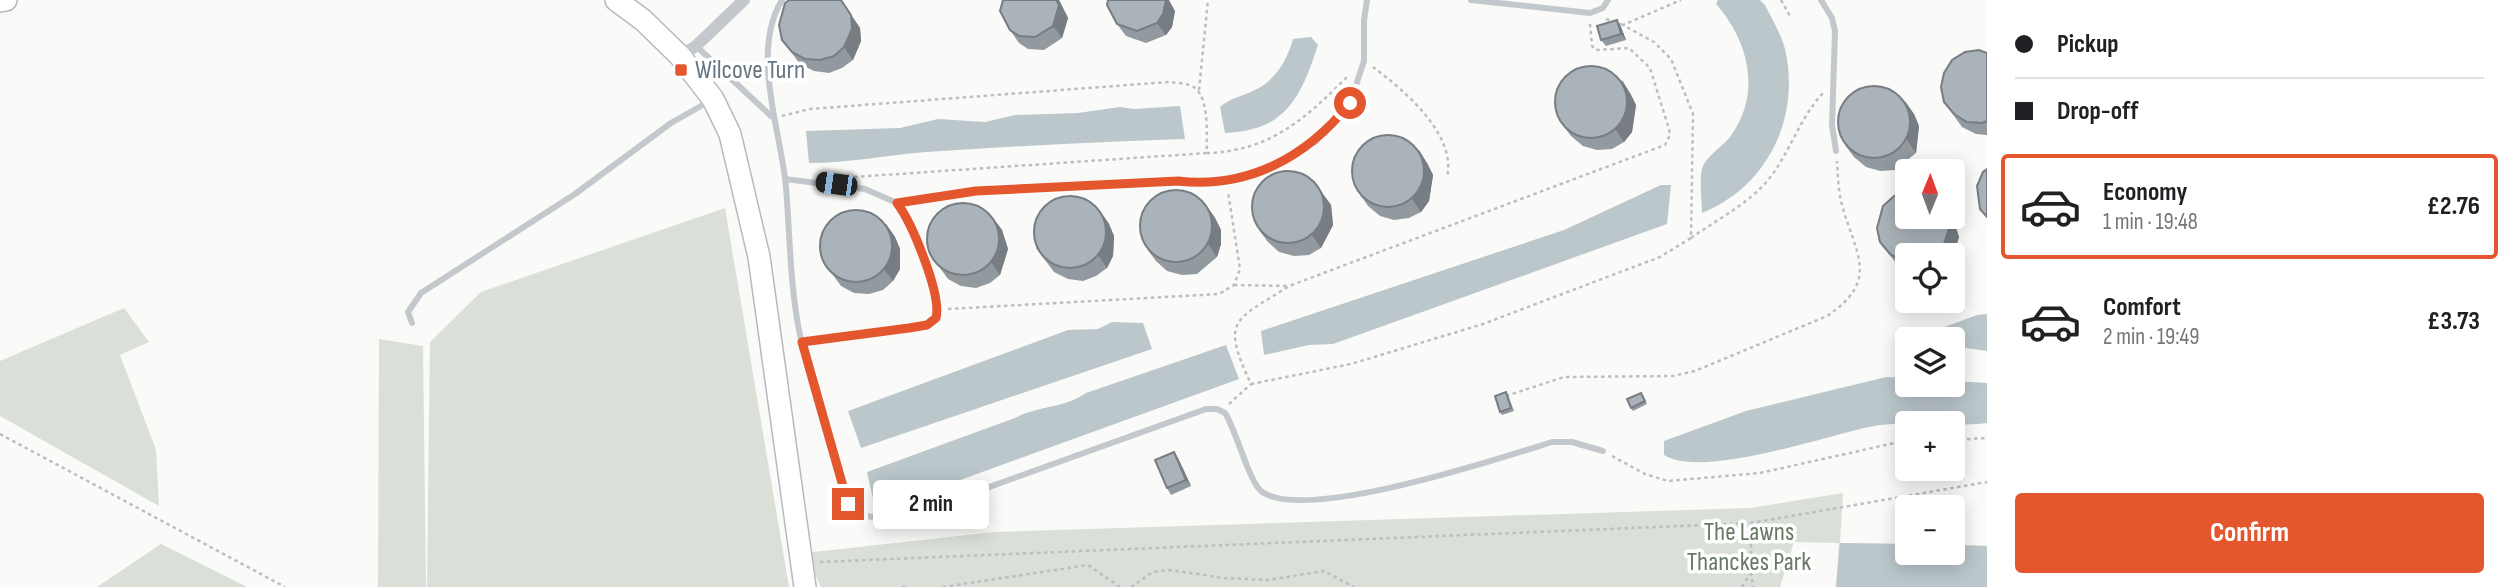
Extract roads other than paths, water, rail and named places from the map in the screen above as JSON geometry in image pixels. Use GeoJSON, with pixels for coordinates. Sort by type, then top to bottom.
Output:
{"type":"FeatureCollection","features":[{"type":"Feature","properties":{"kind":"main road"},"geometry":{"type":"LineString","coordinates":[[0,1],[6,0]]}},
{"type":"Feature","properties":{"kind":"main road"},"geometry":{"type":"LineString","coordinates":[[616,0],[688,51],[730,134],[759,257],[805,587]]}},
{"type":"Feature","properties":{"kind":"street"},"geometry":{"type":"LineString","coordinates":[[688,51],[744,0]]}},
{"type":"Feature","properties":{"kind":"lane"},"geometry":{"type":"LineString","coordinates":[[772,118],[771,39],[776,10],[782,0]]}},
{"type":"Feature","properties":{"kind":"lane"},"geometry":{"type":"LineString","coordinates":[[785,179],[865,190],[897,203],[976,191],[1226,181],[1260,173],[1315,142],[1350,103],[1364,61],[1367,0]]}},
{"type":"Feature","properties":{"kind":"lane"},"geometry":{"type":"LineString","coordinates":[[1471,0],[1590,13],[1603,8],[1608,0]]}},
{"type":"Feature","properties":{"kind":"lane"},"geometry":{"type":"LineString","coordinates":[[1821,0],[1832,18],[1835,31],[1832,125],[1836,151]]}},
{"type":"Feature","properties":{"kind":"lane"},"geometry":{"type":"LineString","coordinates":[[688,51],[765,107],[779,135],[802,342],[848,504],[865,516],[880,518],[914,514],[1206,409],[1221,411],[1230,421],[1257,488],[1281,499],[1381,492],[1552,442],[1572,442],[1603,451]]}},
{"type":"Feature","properties":{"kind":"lane"},"geometry":{"type":"LineString","coordinates":[[412,323],[408,312],[421,293],[575,194],[671,123],[713,99]]}},
{"type":"Feature","properties":{"kind":"lane"},"geometry":{"type":"LineString","coordinates":[[802,342],[927,325],[936,318],[936,290],[914,234],[897,203]]}},
{"type":"Feature","properties":{"kind":"place","name":"Wilcove Turn"},"geometry":{"type":"Point","coordinates":[681,70]}},
{"type":"Feature","properties":{"kind":"park label","name":"The Lawns Thanckes Park"},"geometry":{"type":"Point","coordinates":[1749,547]}}]}
